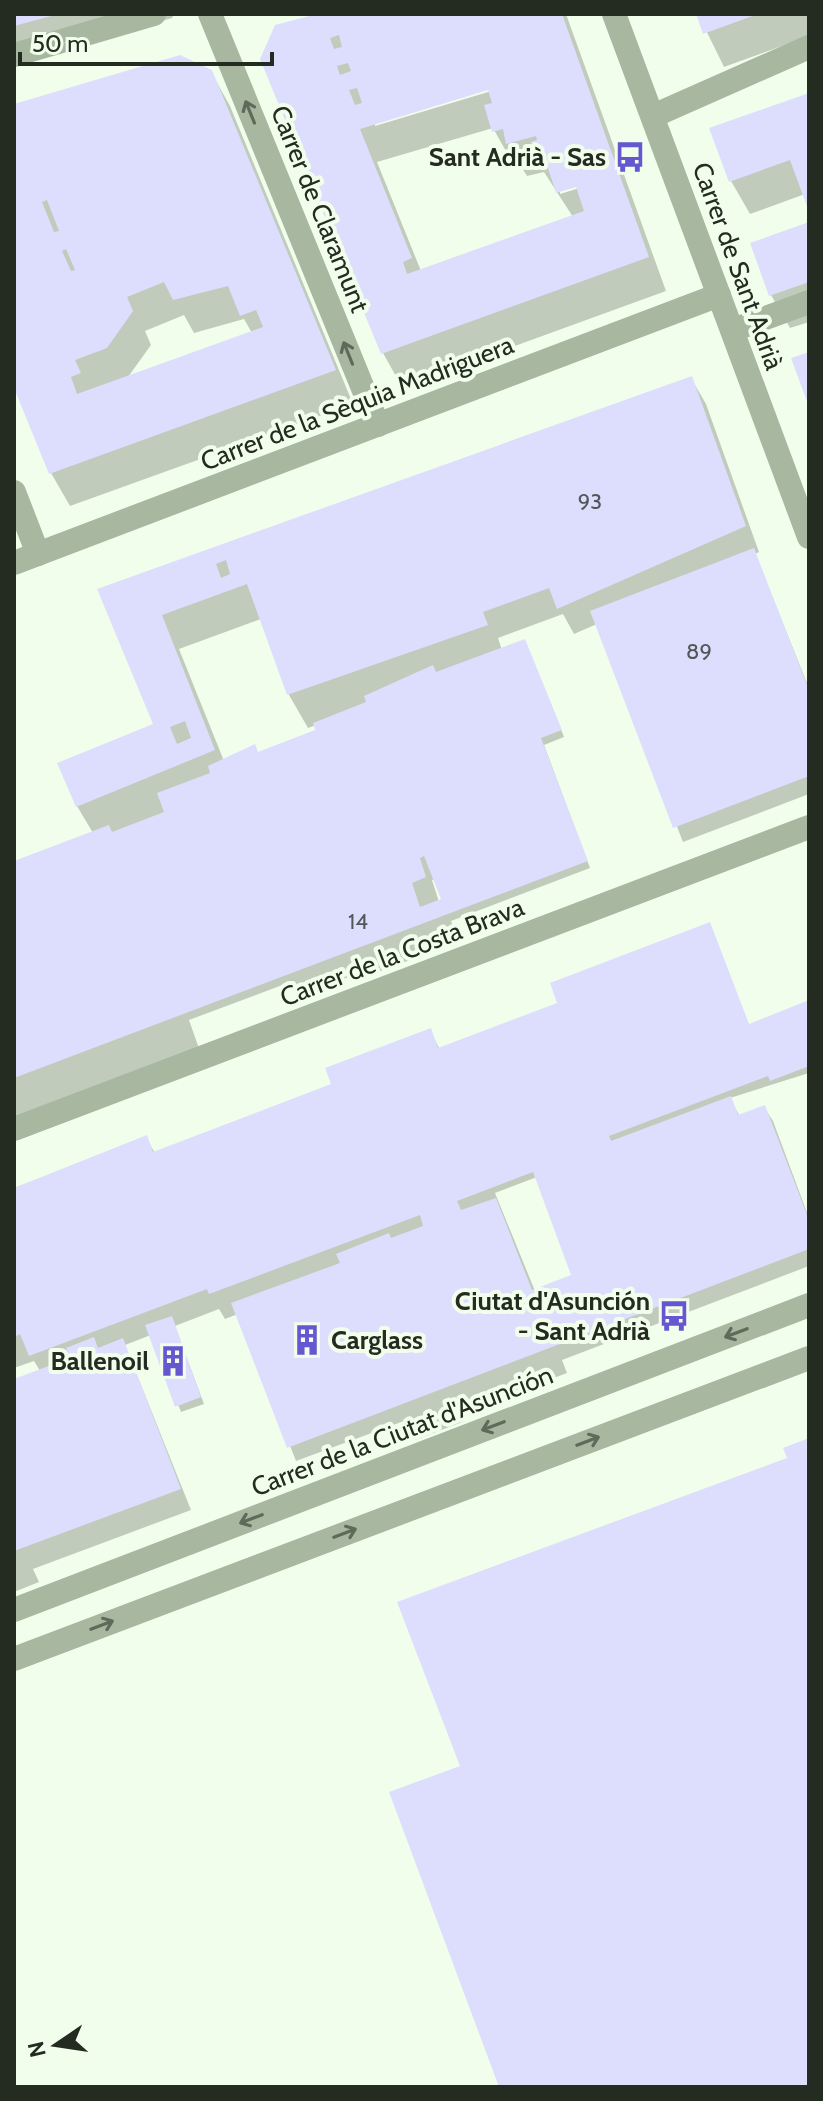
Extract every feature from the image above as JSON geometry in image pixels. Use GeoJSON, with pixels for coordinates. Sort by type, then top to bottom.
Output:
{"type":"FeatureCollection","features":[{"type":"Feature","properties":{"kind":"street"},"geometry":{"type":"LineString","coordinates":[[14,55],[154,14]]}},
{"type":"Feature","properties":{"kind":"street","name":"Carrer de Claramunt"},"geometry":{"type":"LineString","coordinates":[[210,14],[378,425]]}},
{"type":"Feature","properties":{"kind":"street","name":"Carrer de Sant Adrià"},"geometry":{"type":"LineString","coordinates":[[614,14],[809,537]]}},
{"type":"Feature","properties":{"kind":"street"},"geometry":{"type":"LineString","coordinates":[[653,116],[809,47]]}},
{"type":"Feature","properties":{"kind":"street","name":"Carrer de la Sèquia Madriguera"},"geometry":{"type":"LineString","coordinates":[[14,563],[719,295]]}},
{"type":"Feature","properties":{"kind":"street"},"geometry":{"type":"LineString","coordinates":[[733,330],[809,302]]}},
{"type":"Feature","properties":{"kind":"street"},"geometry":{"type":"LineString","coordinates":[[14,492],[38,554]]}},
{"type":"Feature","properties":{"kind":"street","name":"Carrer de la Costa Brava"},"geometry":{"type":"LineString","coordinates":[[14,1129],[809,827]]}},
{"type":"Feature","properties":{"kind":"street","name":"Carrer de la Ciutat d'Asunción"},"geometry":{"type":"LineString","coordinates":[[14,1610],[809,1305]]}},
{"type":"Feature","properties":{"kind":"street"},"geometry":{"type":"LineString","coordinates":[[14,1659],[809,1358]]}},
{"type":"Feature","properties":{"kind":"building"},"geometry":{"type":"Polygon","coordinates":[[[14,14],[55,14],[55,15],[14,26],[14,14]]]}},
{"type":"Feature","properties":{"kind":"building"},"geometry":{"type":"Polygon","coordinates":[[[317,14],[562,14],[649,257],[381,354],[260,59],[275,25],[317,14]],[[339,35],[330,38],[334,49],[342,47],[339,35]],[[348,63],[337,66],[340,75],[351,71],[348,63]],[[357,88],[349,90],[355,105],[362,103],[357,88]],[[488,90],[360,129],[412,258],[403,262],[407,274],[584,211],[576,187],[556,193],[547,165],[539,166],[531,142],[537,140],[536,136],[506,144],[503,129],[492,132],[484,105],[492,103],[488,90]]]}},
{"type":"Feature","properties":{"kind":"building"},"geometry":{"type":"Polygon","coordinates":[[[696,14],[758,14],[703,34],[696,14]]]}},
{"type":"Feature","properties":{"kind":"building"},"geometry":{"type":"Polygon","coordinates":[[[180,55],[212,70],[336,370],[49,474],[14,388],[14,104],[180,55]],[[47,200],[42,202],[54,232],[59,231],[47,200]],[[66,249],[62,251],[71,271],[75,270],[66,249]],[[164,282],[127,297],[133,311],[107,348],[75,360],[81,373],[71,377],[77,394],[263,327],[256,310],[240,316],[228,286],[173,300],[164,282]]]}},
{"type":"Feature","properties":{"kind":"building"},"geometry":{"type":"Polygon","coordinates":[[[809,93],[809,212],[790,160],[729,182],[709,128],[809,93]]]}},
{"type":"Feature","properties":{"kind":"building"},"geometry":{"type":"Polygon","coordinates":[[[809,222],[809,282],[769,296],[750,243],[809,222]]]}},
{"type":"Feature","properties":{"kind":"building"},"geometry":{"type":"Polygon","coordinates":[[[809,352],[809,407],[791,358],[809,352]]]}},
{"type":"Feature","properties":{"kind":"building"},"geometry":{"type":"Polygon","coordinates":[[[692,376],[746,526],[557,609],[549,588],[483,612],[488,625],[287,695],[247,584],[162,615],[215,750],[76,807],[57,763],[153,724],[97,589],[692,376]],[[226,560],[216,564],[221,578],[230,574],[226,560]],[[185,721],[170,727],[177,744],[191,738],[185,721]]]}},
{"type":"Feature","properties":{"kind":"building"},"geometry":{"type":"Polygon","coordinates":[[[754,548],[809,690],[809,776],[673,828],[590,611],[754,548]]]}},
{"type":"Feature","properties":{"kind":"building"},"geometry":{"type":"Polygon","coordinates":[[[525,639],[562,730],[541,738],[588,861],[14,1078],[14,861],[109,825],[112,832],[164,812],[157,793],[210,773],[208,766],[255,744],[258,752],[315,730],[313,723],[366,702],[364,696],[433,665],[436,672],[525,639]],[[424,856],[420,858],[426,877],[412,883],[420,907],[441,899],[424,856]]]}},
{"type":"Feature","properties":{"kind":"building"},"geometry":{"type":"Polygon","coordinates":[[[710,922],[749,1024],[809,1000],[809,1066],[770,1081],[768,1076],[609,1136],[611,1141],[731,1096],[738,1115],[765,1105],[809,1220],[809,1249],[287,1448],[231,1303],[340,1263],[336,1254],[389,1233],[391,1238],[423,1226],[420,1215],[209,1294],[207,1289],[29,1356],[20,1334],[14,1337],[14,1188],[147,1135],[153,1152],[331,1084],[325,1068],[431,1028],[438,1048],[557,1003],[550,983],[710,922]],[[533,1172],[457,1201],[461,1210],[496,1198],[532,1290],[571,1275],[533,1172]]]}},
{"type":"Feature","properties":{"kind":"building","name":"Ballenoil"},"geometry":{"type":"Polygon","coordinates":[[[172,1316],[201,1397],[175,1407],[145,1325],[172,1316]]]}},
{"type":"Feature","properties":{"kind":"building"},"geometry":{"type":"Polygon","coordinates":[[[94,1337],[98,1348],[123,1338],[181,1489],[14,1551],[14,1379],[70,1358],[66,1348],[94,1337]]]}},
{"type":"Feature","properties":{"kind":"building"},"geometry":{"type":"Polygon","coordinates":[[[809,1438],[809,2087],[499,2087],[389,1792],[460,1766],[397,1602],[787,1458],[783,1448],[809,1438]]]}},
{"type":"Feature","properties":{"kind":"place","name":"Sant Adrià - Sas"},"geometry":{"type":"Point","coordinates":[630,157]}},
{"type":"Feature","properties":{"kind":"place","name":"Ciutat d'Asunción - Sant Adrià"},"geometry":{"type":"Point","coordinates":[674,1316]}},
{"type":"Feature","properties":{"kind":"place","name":"Carglass"},"geometry":{"type":"Point","coordinates":[307,1340]}},
{"type":"Feature","properties":{"kind":"place","name":"Ballenoil"},"geometry":{"type":"Point","coordinates":[173,1361]}}]}
